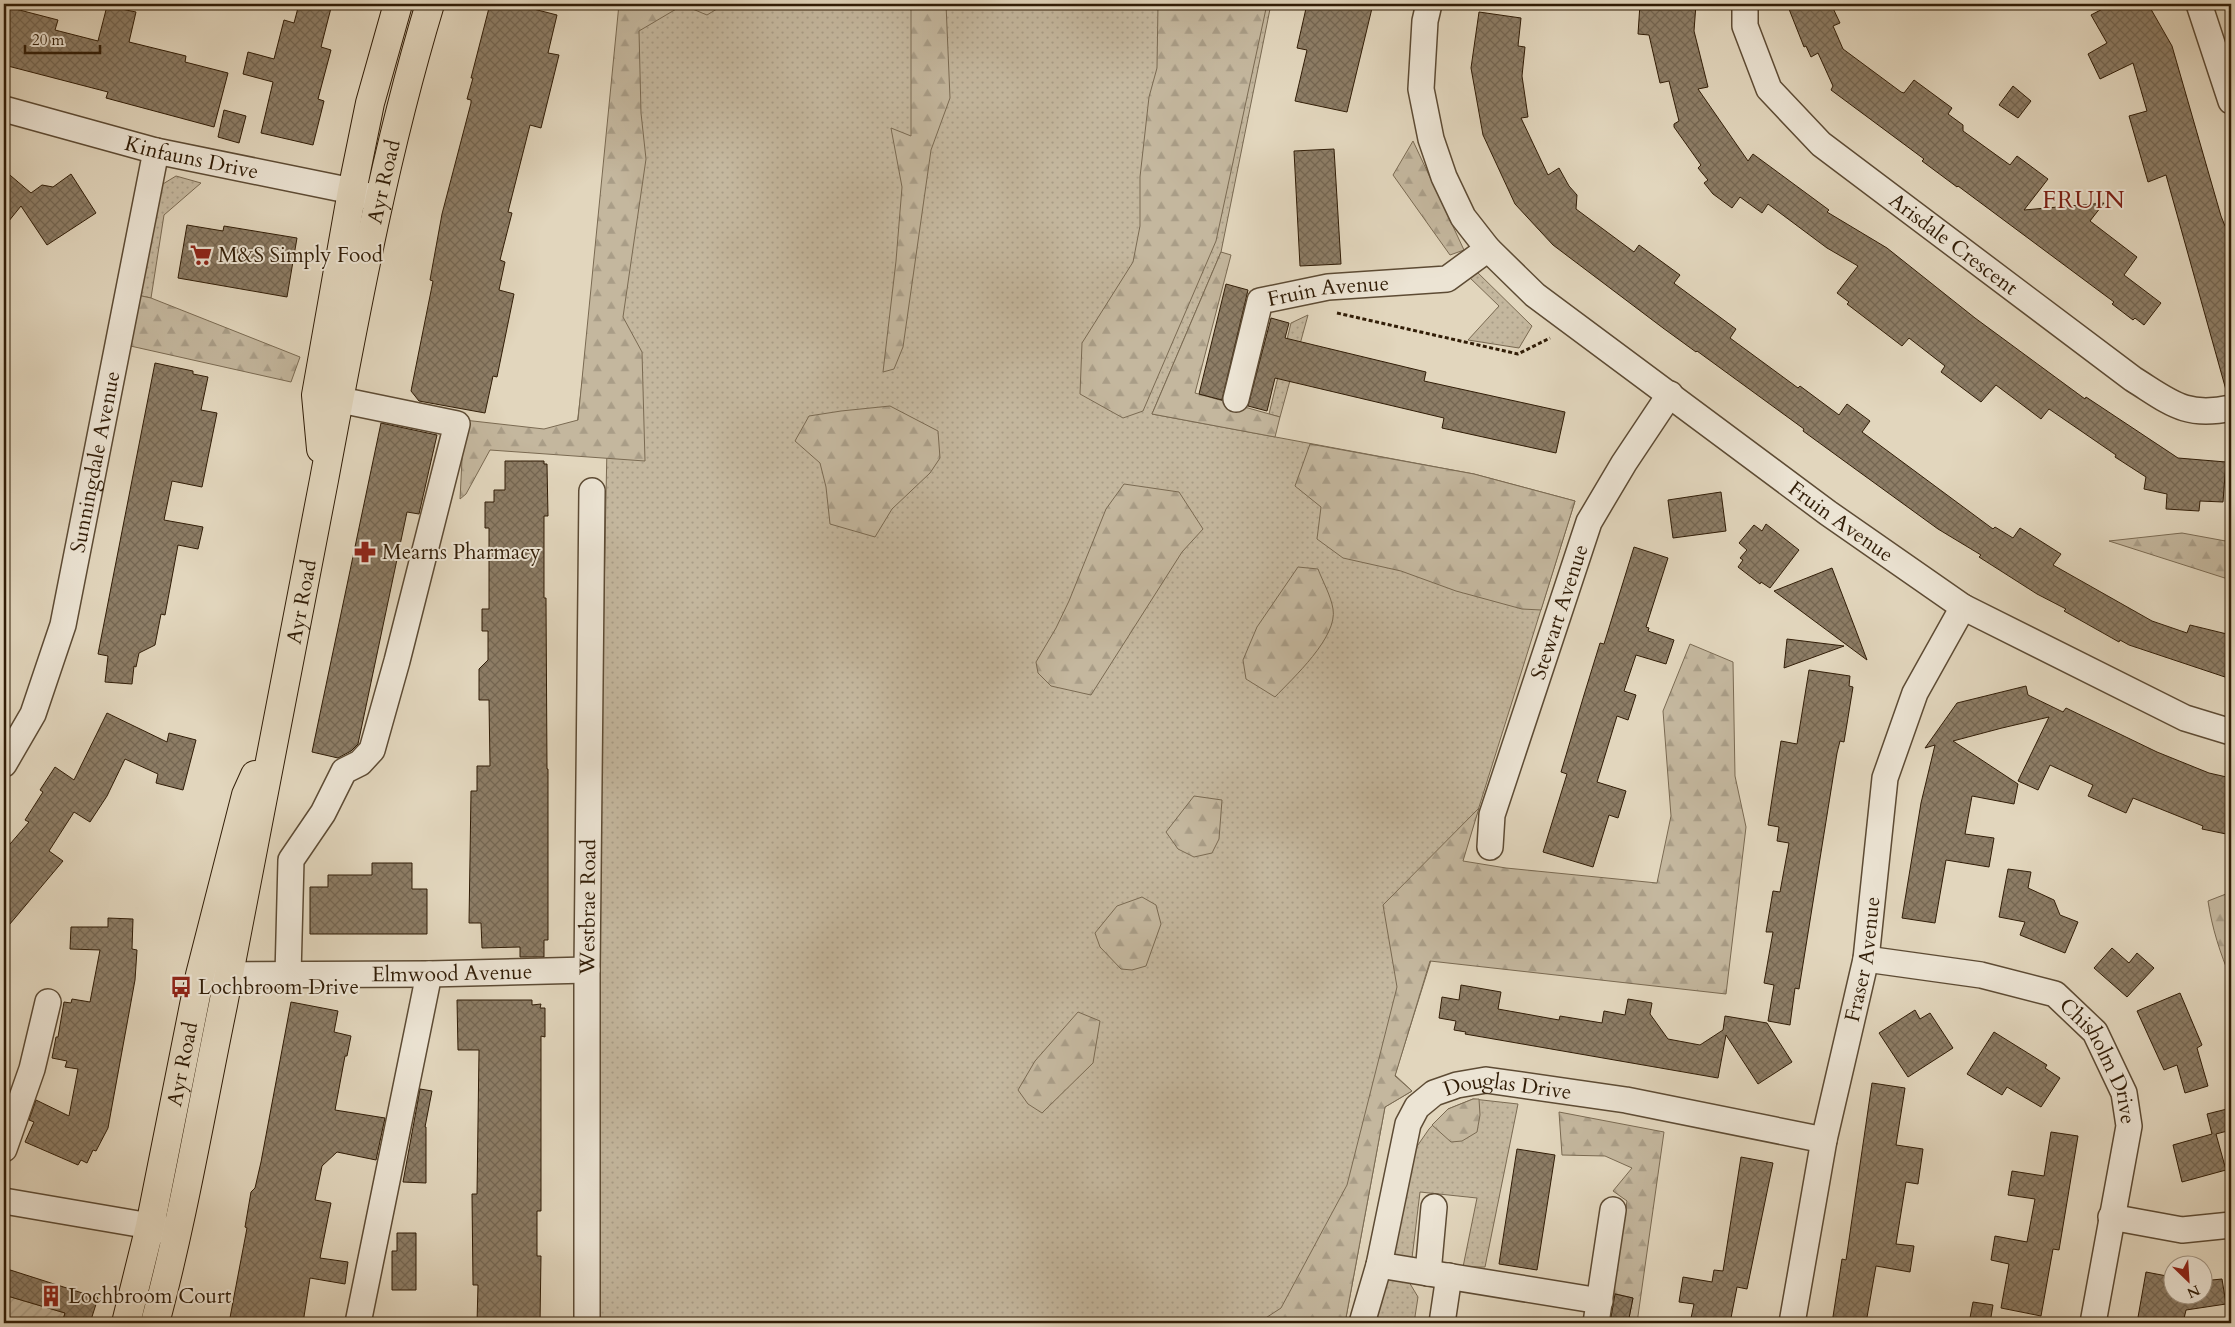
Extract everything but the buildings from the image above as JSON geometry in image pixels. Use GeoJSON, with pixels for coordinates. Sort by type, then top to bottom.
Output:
{"type":"FeatureCollection","features":[{"type":"Feature","properties":{"kind":"main road","name":"Ayr Road"},"geometry":{"type":"LineString","coordinates":[[155,1323],[176,1234],[229,975],[279,723],[324,480],[327,397],[352,191],[370,103],[398,4]]}},
{"type":"Feature","properties":{"kind":"main road","name":"Ayr Road"},"geometry":{"type":"LineString","coordinates":[[327,397],[380,200],[412,64],[430,4]]}},
{"type":"Feature","properties":{"kind":"main road","name":"Ayr Road"},"geometry":{"type":"LineString","coordinates":[[126,1323],[150,1226],[200,975],[246,796],[279,723]]}},
{"type":"Feature","properties":{"kind":"street","name":"Fruin Avenue"},"geometry":{"type":"LineString","coordinates":[[1429,4],[1425,21],[1420,89],[1430,139],[1444,177],[1463,217],[1488,249],[1535,295],[1828,513],[1963,607],[2186,718],[2231,732]]}},
{"type":"Feature","properties":{"kind":"street","name":"Arisdale Crescent"},"geometry":{"type":"LineString","coordinates":[[1745,4],[1745,26],[1769,89],[1821,144],[2133,379],[2176,407],[2209,413],[2231,408]]}},
{"type":"Feature","properties":{"kind":"street"},"geometry":{"type":"LineString","coordinates":[[2199,4],[2230,88]]}},
{"type":"Feature","properties":{"kind":"street","name":"Kinfauns Drive"},"geometry":{"type":"LineString","coordinates":[[4,109],[156,151],[352,191],[380,200]]}},
{"type":"Feature","properties":{"kind":"street","name":"Sunningdale Avenue"},"geometry":{"type":"LineString","coordinates":[[4,764],[33,714],[63,625],[156,151]]}},
{"type":"Feature","properties":{"kind":"street","name":"Fruin Avenue"},"geometry":{"type":"LineString","coordinates":[[1236,399],[1260,301],[1328,287],[1447,279],[1488,249]]}},
{"type":"Feature","properties":{"kind":"street","name":"Stewart Avenue"},"geometry":{"type":"LineString","coordinates":[[1490,847],[1492,815],[1589,522],[1624,463],[1670,394]]}},
{"type":"Feature","properties":{"kind":"street"},"geometry":{"type":"LineString","coordinates":[[288,975],[292,860],[323,812],[344,771],[360,763],[372,750],[397,661],[457,424],[327,397]]}},
{"type":"Feature","properties":{"kind":"street","name":"Westbrae Road"},"geometry":{"type":"LineString","coordinates":[[587,1323],[587,970],[592,491]]}},
{"type":"Feature","properties":{"kind":"street","name":"Fraser Avenue"},"geometry":{"type":"LineString","coordinates":[[1792,1323],[1824,1140],[1866,959],[1885,778],[1915,693],[1963,607]]}},
{"type":"Feature","properties":{"kind":"street","name":"Chisholm Drive"},"geometry":{"type":"LineString","coordinates":[[1866,959],[1981,975],[2055,994],[2095,1032],[2124,1093],[2129,1126],[2093,1323]]}},
{"type":"Feature","properties":{"kind":"street","name":"Elmwood Avenue"},"geometry":{"type":"LineString","coordinates":[[200,975],[429,974],[587,970]]}},
{"type":"Feature","properties":{"kind":"street"},"geometry":{"type":"LineString","coordinates":[[358,1323],[429,974]]}},
{"type":"Feature","properties":{"kind":"street"},"geometry":{"type":"LineString","coordinates":[[4,1149],[32,1069],[48,1002]]}},
{"type":"Feature","properties":{"kind":"street","name":"Douglas Drive"},"geometry":{"type":"LineString","coordinates":[[1362,1323],[1379,1265],[1408,1124],[1417,1107],[1434,1093],[1457,1085],[1486,1080],[1626,1100],[1824,1140]]}},
{"type":"Feature","properties":{"kind":"street"},"geometry":{"type":"LineString","coordinates":[[4,1201],[150,1226],[176,1234]]}},
{"type":"Feature","properties":{"kind":"street"},"geometry":{"type":"LineString","coordinates":[[1434,1207],[1442,1323]]}},
{"type":"Feature","properties":{"kind":"street"},"geometry":{"type":"LineString","coordinates":[[1379,1265],[1438,1274],[1598,1312],[1613,1210]]}},
{"type":"Feature","properties":{"kind":"street"},"geometry":{"type":"LineString","coordinates":[[2111,1217],[2182,1230],[2231,1225]]}},
{"type":"Feature","properties":{"kind":"path"},"geometry":{"type":"LineString","coordinates":[[1332,312],[1518,354],[1576,326]]}},
{"type":"Feature","properties":{"kind":"green space"},"geometry":{"type":"Polygon","coordinates":[[[619,4],[725,4],[707,15],[683,5],[639,31],[641,113],[646,159],[623,317],[642,352],[645,461],[490,450],[466,494],[460,499],[464,420],[544,429],[578,420],[619,4]]]}},
{"type":"Feature","properties":{"kind":"green space"},"geometry":{"type":"Polygon","coordinates":[[[631,4],[1271,4],[1221,252],[1152,414],[1474,474],[1575,501],[1395,1075],[1412,1091],[1385,1107],[1345,1323],[596,1323],[601,749],[607,446],[575,442],[625,24],[631,4]]]}},
{"type":"Feature","properties":{"kind":"green space"},"geometry":{"type":"Polygon","coordinates":[[[911,4],[946,4],[950,98],[931,150],[903,347],[894,369],[883,372],[896,261],[902,187],[891,128],[911,136],[911,4]]]}},
{"type":"Feature","properties":{"kind":"green space"},"geometry":{"type":"Polygon","coordinates":[[[1158,4],[1267,4],[1216,241],[1143,411],[1123,418],[1080,394],[1082,343],[1133,262],[1140,226],[1140,177],[1149,97],[1157,68],[1158,4]]]}},
{"type":"Feature","properties":{"kind":"green space"},"geometry":{"type":"Polygon","coordinates":[[[1413,141],[1464,250],[1450,255],[1393,175],[1413,141]]]}},
{"type":"Feature","properties":{"kind":"green space"},"geometry":{"type":"Polygon","coordinates":[[[176,176],[201,183],[164,215],[151,298],[137,295],[153,190],[176,176]]]}},
{"type":"Feature","properties":{"kind":"green space"},"geometry":{"type":"Polygon","coordinates":[[[1221,252],[1231,255],[1195,393],[1280,417],[1275,437],[1152,414],[1221,252]]]}},
{"type":"Feature","properties":{"kind":"green space"},"geometry":{"type":"Polygon","coordinates":[[[1475,270],[1532,326],[1519,348],[1468,340],[1499,306],[1468,276],[1475,270]]]}},
{"type":"Feature","properties":{"kind":"green space"},"geometry":{"type":"Polygon","coordinates":[[[137,295],[151,298],[300,357],[291,382],[126,345],[137,295]]]}},
{"type":"Feature","properties":{"kind":"green space"},"geometry":{"type":"Polygon","coordinates":[[[1308,315],[1280,417],[1269,414],[1291,323],[1308,315]]]}},
{"type":"Feature","properties":{"kind":"green space"},"geometry":{"type":"Polygon","coordinates":[[[890,406],[938,431],[940,458],[930,473],[892,509],[875,537],[830,524],[826,487],[820,463],[795,441],[809,416],[890,406]]]}},
{"type":"Feature","properties":{"kind":"green space"},"geometry":{"type":"Polygon","coordinates":[[[1310,444],[1474,474],[1575,501],[1541,610],[1522,609],[1456,591],[1401,571],[1343,558],[1317,539],[1321,507],[1295,486],[1310,444]]]}},
{"type":"Feature","properties":{"kind":"green space"},"geometry":{"type":"Polygon","coordinates":[[[1124,484],[1179,492],[1203,529],[1182,552],[1091,695],[1051,686],[1038,673],[1036,662],[1069,601],[1106,509],[1124,484]]]}},
{"type":"Feature","properties":{"kind":"green space"},"geometry":{"type":"Polygon","coordinates":[[[2182,533],[2231,542],[2231,580],[2109,541],[2182,533]]]}},
{"type":"Feature","properties":{"kind":"green space"},"geometry":{"type":"Polygon","coordinates":[[[1298,567],[1318,569],[1332,604],[1333,620],[1329,632],[1313,656],[1275,697],[1246,679],[1243,660],[1257,627],[1298,567]]]}},
{"type":"Feature","properties":{"kind":"green space"},"geometry":{"type":"Polygon","coordinates":[[[1690,644],[1733,662],[1735,776],[1746,827],[1726,994],[1430,961],[1395,1076],[1412,1091],[1385,1107],[1345,1323],[1258,1323],[1281,1308],[1347,1185],[1397,987],[1383,905],[1479,808],[1463,861],[1506,868],[1657,883],[1671,816],[1663,711],[1690,644]]]}},
{"type":"Feature","properties":{"kind":"green space"},"geometry":{"type":"Polygon","coordinates":[[[1194,796],[1222,800],[1219,839],[1212,853],[1194,857],[1178,849],[1166,832],[1194,796]]]}},
{"type":"Feature","properties":{"kind":"green space"},"geometry":{"type":"Polygon","coordinates":[[[2231,892],[2231,905],[2229,906],[2231,917],[2231,979],[2217,940],[2208,901],[2231,892]]]}},
{"type":"Feature","properties":{"kind":"green space"},"geometry":{"type":"Polygon","coordinates":[[[1142,897],[1156,905],[1161,924],[1146,966],[1132,970],[1121,969],[1100,947],[1095,933],[1117,906],[1142,897]]]}},
{"type":"Feature","properties":{"kind":"green space"},"geometry":{"type":"Polygon","coordinates":[[[1078,1012],[1100,1021],[1093,1063],[1042,1113],[1028,1104],[1018,1090],[1035,1061],[1078,1012]]]}},
{"type":"Feature","properties":{"kind":"green space"},"geometry":{"type":"Polygon","coordinates":[[[1473,1099],[1518,1104],[1485,1267],[1463,1267],[1477,1198],[1420,1192],[1412,1258],[1394,1260],[1391,1253],[1411,1155],[1429,1129],[1448,1109],[1473,1099]]]}},
{"type":"Feature","properties":{"kind":"green space"},"geometry":{"type":"Polygon","coordinates":[[[1473,1099],[1479,1099],[1480,1115],[1477,1132],[1462,1141],[1451,1142],[1432,1125],[1448,1109],[1473,1099]]]}},
{"type":"Feature","properties":{"kind":"green space"},"geometry":{"type":"Polygon","coordinates":[[[1559,1112],[1664,1132],[1637,1323],[1628,1323],[1633,1298],[1612,1293],[1627,1201],[1613,1191],[1632,1168],[1605,1156],[1562,1155],[1559,1112]]]}},
{"type":"Feature","properties":{"kind":"green space"},"geometry":{"type":"Polygon","coordinates":[[[1390,1279],[1409,1282],[1418,1297],[1414,1323],[1375,1323],[1384,1285],[1390,1279]]]}},
{"type":"Feature","properties":{"kind":"green space"},"geometry":{"type":"Polygon","coordinates":[[[4,1295],[65,1313],[62,1323],[4,1323],[4,1295]]]}},
{"type":"Feature","properties":{"kind":"place","name":"M&S Simply Food"},"geometry":{"type":"Point","coordinates":[201,255]}},
{"type":"Feature","properties":{"kind":"place","name":"Mearns Pharmacy"},"geometry":{"type":"Point","coordinates":[365,552]}},
{"type":"Feature","properties":{"kind":"place","name":"Lochbroom Drive"},"geometry":{"type":"Point","coordinates":[181,987]}},
{"type":"Feature","properties":{"kind":"place","name":"Lochbroom Court"},"geometry":{"type":"Point","coordinates":[51,1296]}},
{"type":"Feature","properties":{"kind":"district","name":"FRUIN"},"geometry":{"type":"Point","coordinates":[2084,200]}}]}
